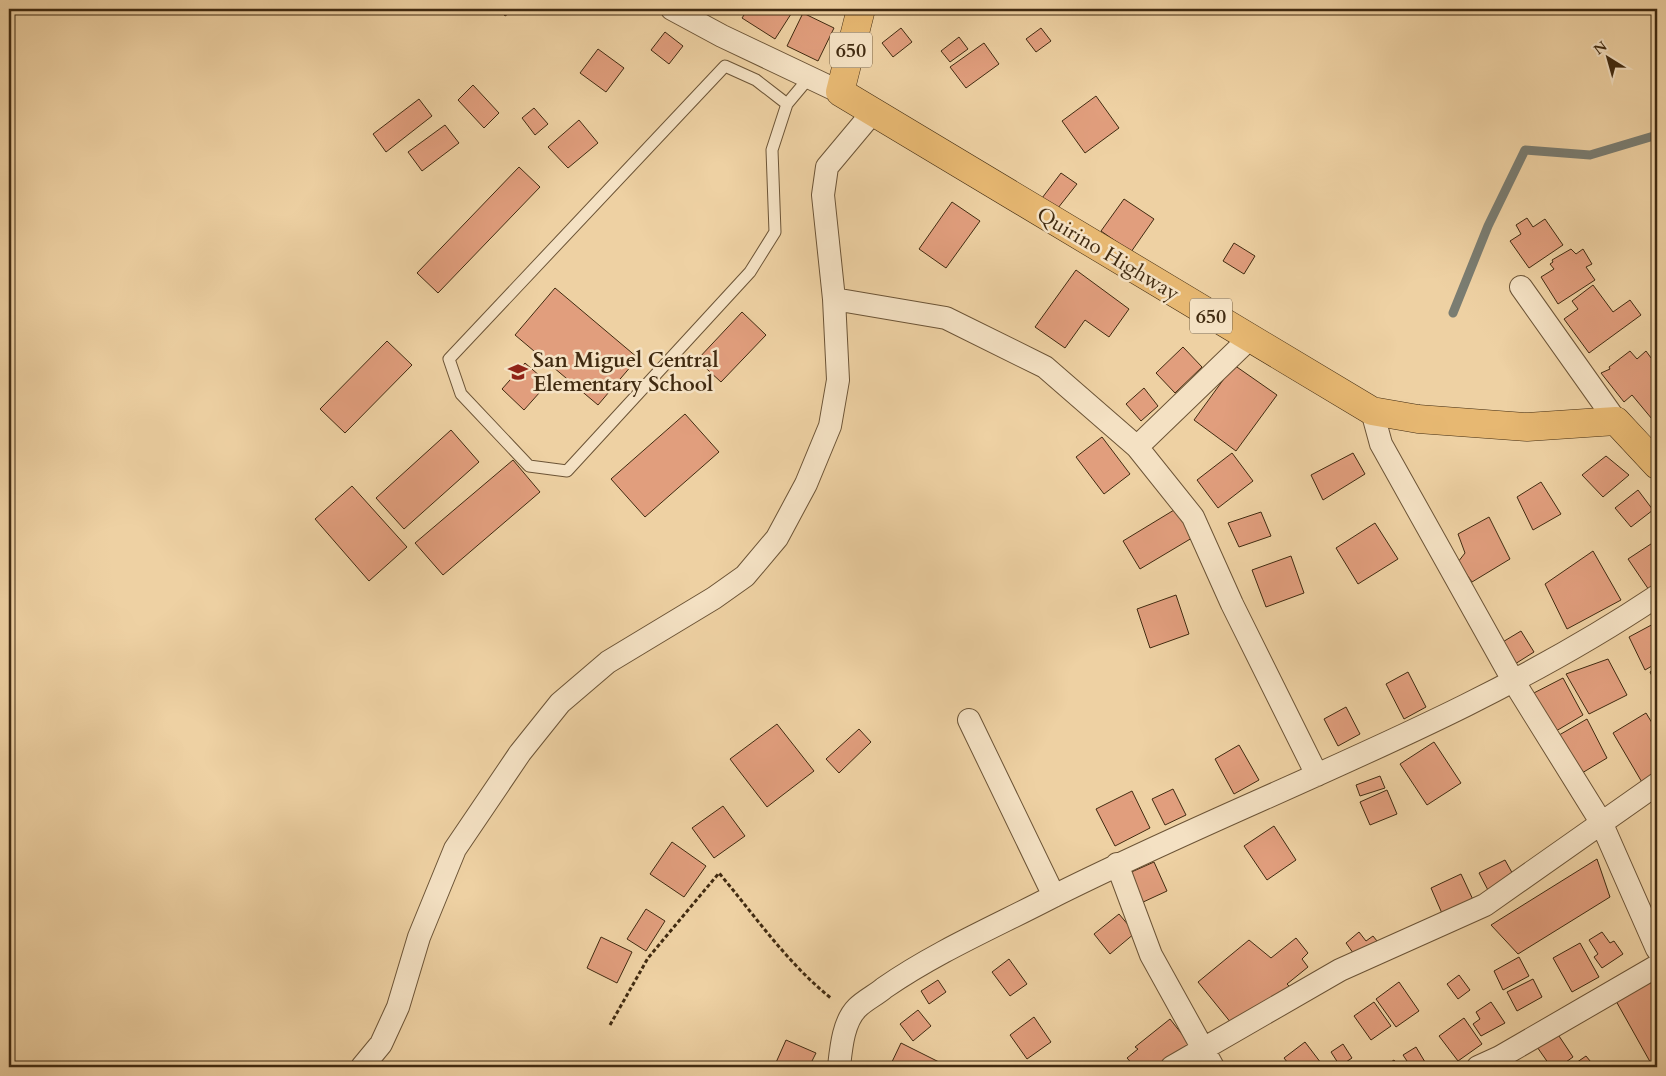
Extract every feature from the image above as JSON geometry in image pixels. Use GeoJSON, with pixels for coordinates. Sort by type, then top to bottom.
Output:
{"type":"FeatureCollection","features":[{"type":"Feature","properties":{"kind":"main road","name":"650"},"geometry":{"type":"LineString","coordinates":[[840,92],[861,9]]}},
{"type":"Feature","properties":{"kind":"main road","name":"Quirino Highway"},"geometry":{"type":"LineString","coordinates":[[840,92],[1248,339],[1372,411],[1418,419],[1527,427],[1616,421]]}},
{"type":"Feature","properties":{"kind":"main road"},"geometry":{"type":"LineString","coordinates":[[1616,421],[1657,465]]}},
{"type":"Feature","properties":{"kind":"street"},"geometry":{"type":"LineString","coordinates":[[672,9],[808,79],[840,92]]}},
{"type":"Feature","properties":{"kind":"street"},"geometry":{"type":"LineString","coordinates":[[362,1067],[381,1044],[398,1007],[419,937],[456,849],[520,753],[560,703],[608,662],[745,576],[777,538],[806,484],[830,426],[838,380],[834,299],[823,195],[827,167],[874,112]]}},
{"type":"Feature","properties":{"kind":"street"},"geometry":{"type":"LineString","coordinates":[[1521,287],[1616,421]]}},
{"type":"Feature","properties":{"kind":"street"},"geometry":{"type":"LineString","coordinates":[[834,299],[946,318],[1045,367],[1137,447],[1193,517],[1232,604],[1317,775]]}},
{"type":"Feature","properties":{"kind":"street"},"geometry":{"type":"LineString","coordinates":[[1137,447],[1248,339]]}},
{"type":"Feature","properties":{"kind":"street"},"geometry":{"type":"LineString","coordinates":[[1372,411],[1381,444],[1514,682],[1601,822],[1657,949]]}},
{"type":"Feature","properties":{"kind":"street"},"geometry":{"type":"LineString","coordinates":[[839,1067],[843,1036],[855,1009],[915,967],[1117,864],[1317,775],[1514,682],[1614,624],[1657,596]]}},
{"type":"Feature","properties":{"kind":"street"},"geometry":{"type":"LineString","coordinates":[[969,720],[1054,896]]}},
{"type":"Feature","properties":{"kind":"street"},"geometry":{"type":"LineString","coordinates":[[1172,1067],[1340,970],[1485,905],[1657,784]]}},
{"type":"Feature","properties":{"kind":"street"},"geometry":{"type":"LineString","coordinates":[[1117,864],[1151,955],[1213,1067]]}},
{"type":"Feature","properties":{"kind":"street"},"geometry":{"type":"LineString","coordinates":[[1478,1067],[1500,1057],[1657,966]]}},
{"type":"Feature","properties":{"kind":"lane"},"geometry":{"type":"LineString","coordinates":[[787,104],[756,80],[724,66],[449,359],[461,394],[529,466],[567,471],[750,272],[775,232],[772,150],[787,104],[808,79]]}},
{"type":"Feature","properties":{"kind":"path"},"geometry":{"type":"LineString","coordinates":[[610,1025],[648,958],[719,873],[761,928],[785,954],[826,994],[838,1003],[855,1009]]}},
{"type":"Feature","properties":{"kind":"building"},"geometry":{"type":"Polygon","coordinates":[[[500,9],[516,9],[505,16],[500,9]]]}},
{"type":"Feature","properties":{"kind":"building"},"geometry":{"type":"Polygon","coordinates":[[[748,9],[783,9],[791,14],[775,39],[742,18],[748,9]]]}},
{"type":"Feature","properties":{"kind":"building"},"geometry":{"type":"Polygon","coordinates":[[[803,13],[834,28],[818,61],[787,46],[803,13]]]}},
{"type":"Feature","properties":{"kind":"building"},"geometry":{"type":"Polygon","coordinates":[[[901,28],[912,42],[893,57],[882,43],[901,28]]]}},
{"type":"Feature","properties":{"kind":"building"},"geometry":{"type":"Polygon","coordinates":[[[1041,28],[1051,41],[1036,52],[1026,39],[1041,28]]]}},
{"type":"Feature","properties":{"kind":"building"},"geometry":{"type":"Polygon","coordinates":[[[665,32],[683,46],[669,64],[651,50],[665,32]]]}},
{"type":"Feature","properties":{"kind":"building"},"geometry":{"type":"Polygon","coordinates":[[[959,37],[968,49],[950,62],[941,51],[959,37]]]}},
{"type":"Feature","properties":{"kind":"building"},"geometry":{"type":"Polygon","coordinates":[[[984,43],[999,64],[966,88],[950,67],[984,43]]]}},
{"type":"Feature","properties":{"kind":"building"},"geometry":{"type":"Polygon","coordinates":[[[598,49],[624,68],[606,92],[580,73],[598,49]]]}},
{"type":"Feature","properties":{"kind":"building"},"geometry":{"type":"Polygon","coordinates":[[[473,85],[499,113],[484,128],[458,100],[473,85]]]}},
{"type":"Feature","properties":{"kind":"building"},"geometry":{"type":"Polygon","coordinates":[[[1096,96],[1119,128],[1085,153],[1062,121],[1096,96]]]}},
{"type":"Feature","properties":{"kind":"building"},"geometry":{"type":"Polygon","coordinates":[[[419,99],[432,116],[386,152],[373,134],[419,99]]]}},
{"type":"Feature","properties":{"kind":"building"},"geometry":{"type":"Polygon","coordinates":[[[534,108],[548,124],[535,135],[522,118],[534,108]]]}},
{"type":"Feature","properties":{"kind":"building"},"geometry":{"type":"Polygon","coordinates":[[[579,120],[598,143],[568,168],[548,147],[579,120]]]}},
{"type":"Feature","properties":{"kind":"building"},"geometry":{"type":"Polygon","coordinates":[[[445,125],[459,143],[422,171],[408,152],[445,125]]]}},
{"type":"Feature","properties":{"kind":"building"},"geometry":{"type":"Polygon","coordinates":[[[519,167],[540,187],[438,293],[417,273],[519,167]]]}},
{"type":"Feature","properties":{"kind":"building"},"geometry":{"type":"Polygon","coordinates":[[[1061,173],[1077,184],[1054,213],[1039,202],[1061,173]]]}},
{"type":"Feature","properties":{"kind":"building"},"geometry":{"type":"Polygon","coordinates":[[[1124,199],[1154,219],[1131,252],[1101,231],[1124,199]]]}},
{"type":"Feature","properties":{"kind":"building"},"geometry":{"type":"Polygon","coordinates":[[[952,202],[980,221],[946,268],[919,249],[952,202]]]}},
{"type":"Feature","properties":{"kind":"building"},"geometry":{"type":"Polygon","coordinates":[[[1527,218],[1533,227],[1545,219],[1563,245],[1529,268],[1510,241],[1521,234],[1516,225],[1527,218]]]}},
{"type":"Feature","properties":{"kind":"building"},"geometry":{"type":"Polygon","coordinates":[[[1234,243],[1255,256],[1244,274],[1223,261],[1234,243]]]}},
{"type":"Feature","properties":{"kind":"building"},"geometry":{"type":"Polygon","coordinates":[[[1571,249],[1576,254],[1583,249],[1592,264],[1586,267],[1595,280],[1558,304],[1541,277],[1554,269],[1550,264],[1553,262],[1552,260],[1571,249]]]}},
{"type":"Feature","properties":{"kind":"building"},"geometry":{"type":"Polygon","coordinates":[[[1076,270],[1129,309],[1109,337],[1085,320],[1065,348],[1035,327],[1076,270]]]}},
{"type":"Feature","properties":{"kind":"building"},"geometry":{"type":"Polygon","coordinates":[[[1593,285],[1613,312],[1630,300],[1641,315],[1589,353],[1564,319],[1578,309],[1572,301],[1593,285]]]}},
{"type":"Feature","properties":{"kind":"building"},"geometry":{"type":"Polygon","coordinates":[[[555,288],[638,358],[598,405],[515,335],[555,288]]]}},
{"type":"Feature","properties":{"kind":"building"},"geometry":{"type":"Polygon","coordinates":[[[742,312],[766,335],[721,382],[697,360],[742,312]]]}},
{"type":"Feature","properties":{"kind":"building"},"geometry":{"type":"Polygon","coordinates":[[[387,341],[412,365],[345,433],[320,409],[387,341]]]}},
{"type":"Feature","properties":{"kind":"building"},"geometry":{"type":"Polygon","coordinates":[[[1183,347],[1202,367],[1175,393],[1156,373],[1183,347]]]}},
{"type":"Feature","properties":{"kind":"building"},"geometry":{"type":"Polygon","coordinates":[[[1630,351],[1637,359],[1646,351],[1657,366],[1657,425],[1632,395],[1624,402],[1601,373],[1610,369],[1609,367],[1630,351]]]}},
{"type":"Feature","properties":{"kind":"building"},"geometry":{"type":"Polygon","coordinates":[[[525,363],[548,383],[524,410],[502,389],[525,363]]]}},
{"type":"Feature","properties":{"kind":"building"},"geometry":{"type":"Polygon","coordinates":[[[1234,365],[1277,395],[1236,451],[1194,420],[1234,365]]]}},
{"type":"Feature","properties":{"kind":"building"},"geometry":{"type":"Polygon","coordinates":[[[1144,388],[1158,406],[1141,421],[1126,404],[1144,388]]]}},
{"type":"Feature","properties":{"kind":"building"},"geometry":{"type":"Polygon","coordinates":[[[685,414],[719,452],[645,517],[611,479],[685,414]]]}},
{"type":"Feature","properties":{"kind":"building"},"geometry":{"type":"Polygon","coordinates":[[[451,430],[479,462],[404,529],[376,498],[451,430]]]}},
{"type":"Feature","properties":{"kind":"building"},"geometry":{"type":"Polygon","coordinates":[[[1102,437],[1130,474],[1104,494],[1076,457],[1102,437]]]}},
{"type":"Feature","properties":{"kind":"building"},"geometry":{"type":"Polygon","coordinates":[[[1232,453],[1253,481],[1218,508],[1197,480],[1232,453]]]}},
{"type":"Feature","properties":{"kind":"building"},"geometry":{"type":"Polygon","coordinates":[[[1353,453],[1365,474],[1323,500],[1311,475],[1353,453]]]}},
{"type":"Feature","properties":{"kind":"building"},"geometry":{"type":"Polygon","coordinates":[[[1606,456],[1629,475],[1603,497],[1582,475],[1606,456]]]}},
{"type":"Feature","properties":{"kind":"building"},"geometry":{"type":"Polygon","coordinates":[[[513,460],[540,492],[443,575],[415,543],[513,460]]]}},
{"type":"Feature","properties":{"kind":"building"},"geometry":{"type":"Polygon","coordinates":[[[1541,482],[1561,514],[1533,530],[1517,497],[1541,482]]]}},
{"type":"Feature","properties":{"kind":"building"},"geometry":{"type":"Polygon","coordinates":[[[352,486],[407,547],[369,581],[315,519],[352,486]]]}},
{"type":"Feature","properties":{"kind":"building"},"geometry":{"type":"Polygon","coordinates":[[[1638,490],[1653,510],[1631,527],[1615,508],[1638,490]]]}},
{"type":"Feature","properties":{"kind":"building"},"geometry":{"type":"Polygon","coordinates":[[[1179,507],[1197,535],[1140,569],[1123,541],[1179,507]]]}},
{"type":"Feature","properties":{"kind":"building"},"geometry":{"type":"Polygon","coordinates":[[[1261,512],[1271,536],[1239,547],[1228,523],[1261,512]]]}},
{"type":"Feature","properties":{"kind":"building"},"geometry":{"type":"Polygon","coordinates":[[[1489,517],[1510,559],[1472,582],[1458,562],[1465,553],[1458,534],[1489,517]]]}},
{"type":"Feature","properties":{"kind":"building"},"geometry":{"type":"Polygon","coordinates":[[[1375,523],[1398,559],[1358,584],[1336,548],[1375,523]]]}},
{"type":"Feature","properties":{"kind":"building"},"geometry":{"type":"Polygon","coordinates":[[[1657,540],[1657,585],[1649,590],[1628,559],[1657,540]]]}},
{"type":"Feature","properties":{"kind":"building"},"geometry":{"type":"Polygon","coordinates":[[[1593,551],[1621,600],[1567,629],[1545,584],[1593,551]]]}},
{"type":"Feature","properties":{"kind":"building"},"geometry":{"type":"Polygon","coordinates":[[[1291,556],[1304,593],[1266,607],[1252,570],[1291,556]]]}},
{"type":"Feature","properties":{"kind":"building"},"geometry":{"type":"Polygon","coordinates":[[[1176,595],[1189,634],[1150,648],[1137,609],[1176,595]]]}},
{"type":"Feature","properties":{"kind":"building"},"geometry":{"type":"Polygon","coordinates":[[[1657,622],[1657,663],[1645,670],[1629,637],[1657,622]]]}},
{"type":"Feature","properties":{"kind":"building"},"geometry":{"type":"Polygon","coordinates":[[[1521,631],[1534,652],[1515,664],[1501,643],[1521,631]]]}},
{"type":"Feature","properties":{"kind":"building"},"geometry":{"type":"Polygon","coordinates":[[[1608,659],[1627,695],[1589,714],[1566,674],[1608,659]]]}},
{"type":"Feature","properties":{"kind":"building"},"geometry":{"type":"Polygon","coordinates":[[[1657,667],[1657,686],[1650,672],[1657,667]]]}},
{"type":"Feature","properties":{"kind":"building"},"geometry":{"type":"Polygon","coordinates":[[[1408,672],[1426,707],[1404,719],[1386,684],[1408,672]]]}},
{"type":"Feature","properties":{"kind":"building"},"geometry":{"type":"Polygon","coordinates":[[[1563,678],[1583,715],[1551,734],[1528,696],[1563,678]]]}},
{"type":"Feature","properties":{"kind":"building"},"geometry":{"type":"Polygon","coordinates":[[[1346,707],[1360,734],[1338,746],[1324,719],[1346,707]]]}},
{"type":"Feature","properties":{"kind":"building"},"geometry":{"type":"Polygon","coordinates":[[[1646,713],[1657,731],[1657,773],[1643,784],[1613,733],[1646,713]]]}},
{"type":"Feature","properties":{"kind":"building"},"geometry":{"type":"Polygon","coordinates":[[[1587,719],[1607,758],[1577,776],[1554,738],[1587,719]]]}},
{"type":"Feature","properties":{"kind":"building"},"geometry":{"type":"Polygon","coordinates":[[[777,724],[814,771],[767,807],[730,759],[777,724]]]}},
{"type":"Feature","properties":{"kind":"building"},"geometry":{"type":"Polygon","coordinates":[[[859,729],[871,742],[839,773],[826,759],[859,729]]]}},
{"type":"Feature","properties":{"kind":"building"},"geometry":{"type":"Polygon","coordinates":[[[1434,742],[1461,783],[1427,805],[1400,764],[1434,742]]]}},
{"type":"Feature","properties":{"kind":"building"},"geometry":{"type":"Polygon","coordinates":[[[1239,745],[1259,780],[1234,794],[1215,759],[1239,745]]]}},
{"type":"Feature","properties":{"kind":"building"},"geometry":{"type":"Polygon","coordinates":[[[1380,776],[1385,788],[1360,796],[1356,785],[1380,776]]]}},
{"type":"Feature","properties":{"kind":"building"},"geometry":{"type":"Polygon","coordinates":[[[1173,789],[1186,815],[1165,825],[1152,799],[1173,789]]]}},
{"type":"Feature","properties":{"kind":"building"},"geometry":{"type":"Polygon","coordinates":[[[1387,790],[1397,814],[1370,825],[1360,802],[1387,790]]]}},
{"type":"Feature","properties":{"kind":"building"},"geometry":{"type":"Polygon","coordinates":[[[1132,791],[1150,828],[1115,846],[1096,809],[1132,791]]]}},
{"type":"Feature","properties":{"kind":"building"},"geometry":{"type":"Polygon","coordinates":[[[723,806],[745,836],[714,858],[692,828],[723,806]]]}},
{"type":"Feature","properties":{"kind":"building"},"geometry":{"type":"Polygon","coordinates":[[[1274,826],[1296,860],[1267,880],[1244,846],[1274,826]]]}},
{"type":"Feature","properties":{"kind":"building"},"geometry":{"type":"Polygon","coordinates":[[[672,842],[706,866],[684,897],[650,874],[672,842]]]}},
{"type":"Feature","properties":{"kind":"building"},"geometry":{"type":"Polygon","coordinates":[[[1597,859],[1610,897],[1518,954],[1491,925],[1597,859]]]}},
{"type":"Feature","properties":{"kind":"building"},"geometry":{"type":"Polygon","coordinates":[[[1505,860],[1515,878],[1489,892],[1479,873],[1505,860]]]}},
{"type":"Feature","properties":{"kind":"building"},"geometry":{"type":"Polygon","coordinates":[[[1154,862],[1167,891],[1141,903],[1127,874],[1154,862]]]}},
{"type":"Feature","properties":{"kind":"building"},"geometry":{"type":"Polygon","coordinates":[[[1461,874],[1475,904],[1444,918],[1431,888],[1461,874]]]}},
{"type":"Feature","properties":{"kind":"building"},"geometry":{"type":"Polygon","coordinates":[[[646,909],[665,921],[646,951],[627,939],[646,909]]]}},
{"type":"Feature","properties":{"kind":"building"},"geometry":{"type":"Polygon","coordinates":[[[1119,914],[1135,933],[1110,954],[1094,934],[1119,914]]]}},
{"type":"Feature","properties":{"kind":"building"},"geometry":{"type":"Polygon","coordinates":[[[1359,932],[1366,941],[1373,936],[1377,941],[1356,957],[1346,943],[1359,932]]]}},
{"type":"Feature","properties":{"kind":"building"},"geometry":{"type":"Polygon","coordinates":[[[1602,932],[1610,943],[1614,941],[1623,954],[1602,968],[1594,957],[1598,954],[1589,940],[1602,932]]]}},
{"type":"Feature","properties":{"kind":"building"},"geometry":{"type":"Polygon","coordinates":[[[601,937],[632,952],[617,983],[587,968],[601,937]]]}},
{"type":"Feature","properties":{"kind":"building"},"geometry":{"type":"Polygon","coordinates":[[[1296,938],[1308,953],[1302,959],[1308,967],[1287,984],[1291,988],[1236,1029],[1198,982],[1249,940],[1271,958],[1296,938]]]}},
{"type":"Feature","properties":{"kind":"building"},"geometry":{"type":"Polygon","coordinates":[[[1580,943],[1599,977],[1572,992],[1553,958],[1580,943]]]}},
{"type":"Feature","properties":{"kind":"building"},"geometry":{"type":"Polygon","coordinates":[[[1519,957],[1529,976],[1503,990],[1494,971],[1519,957]]]}},
{"type":"Feature","properties":{"kind":"building"},"geometry":{"type":"Polygon","coordinates":[[[1009,959],[1027,984],[1010,996],[992,972],[1009,959]]]}},
{"type":"Feature","properties":{"kind":"building"},"geometry":{"type":"Polygon","coordinates":[[[1459,975],[1470,990],[1458,999],[1447,984],[1459,975]]]}},
{"type":"Feature","properties":{"kind":"building"},"geometry":{"type":"Polygon","coordinates":[[[1657,978],[1657,1067],[1653,1067],[1616,1001],[1657,978]]]}},
{"type":"Feature","properties":{"kind":"building"},"geometry":{"type":"Polygon","coordinates":[[[1533,979],[1542,997],[1517,1011],[1507,992],[1533,979]]]}},
{"type":"Feature","properties":{"kind":"building"},"geometry":{"type":"Polygon","coordinates":[[[938,980],[946,992],[929,1004],[921,991],[938,980]]]}},
{"type":"Feature","properties":{"kind":"building"},"geometry":{"type":"Polygon","coordinates":[[[1399,982],[1419,1011],[1396,1027],[1376,999],[1399,982]]]}},
{"type":"Feature","properties":{"kind":"building"},"geometry":{"type":"Polygon","coordinates":[[[1374,1002],[1391,1026],[1371,1040],[1354,1016],[1374,1002]]]}},
{"type":"Feature","properties":{"kind":"building"},"geometry":{"type":"Polygon","coordinates":[[[1491,1002],[1505,1023],[1481,1036],[1473,1024],[1480,1019],[1476,1012],[1491,1002]]]}},
{"type":"Feature","properties":{"kind":"building"},"geometry":{"type":"Polygon","coordinates":[[[918,1010],[931,1026],[913,1041],[900,1024],[918,1010]]]}},
{"type":"Feature","properties":{"kind":"building"},"geometry":{"type":"Polygon","coordinates":[[[1034,1017],[1051,1042],[1027,1059],[1010,1035],[1034,1017]]]}},
{"type":"Feature","properties":{"kind":"building"},"geometry":{"type":"Polygon","coordinates":[[[1464,1018],[1482,1044],[1458,1061],[1439,1036],[1464,1018]]]}},
{"type":"Feature","properties":{"kind":"building"},"geometry":{"type":"Polygon","coordinates":[[[1170,1019],[1192,1047],[1166,1067],[1135,1067],[1127,1058],[1138,1049],[1135,1047],[1170,1019]]]}},
{"type":"Feature","properties":{"kind":"building"},"geometry":{"type":"Polygon","coordinates":[[[1555,1030],[1573,1057],[1559,1067],[1551,1067],[1535,1044],[1555,1030]]]}},
{"type":"Feature","properties":{"kind":"building"},"geometry":{"type":"Polygon","coordinates":[[[786,1040],[816,1053],[809,1067],[774,1067],[786,1040]]]}},
{"type":"Feature","properties":{"kind":"building"},"geometry":{"type":"Polygon","coordinates":[[[1305,1042],[1324,1067],[1291,1067],[1284,1058],[1305,1042]]]}},
{"type":"Feature","properties":{"kind":"building"},"geometry":{"type":"Polygon","coordinates":[[[901,1043],[939,1062],[937,1067],[890,1066],[901,1043]]]}},
{"type":"Feature","properties":{"kind":"building"},"geometry":{"type":"Polygon","coordinates":[[[1343,1044],[1352,1058],[1340,1066],[1331,1052],[1343,1044]]]}},
{"type":"Feature","properties":{"kind":"building"},"geometry":{"type":"Polygon","coordinates":[[[1416,1047],[1428,1067],[1411,1067],[1403,1055],[1416,1047]]]}},
{"type":"Feature","properties":{"kind":"building"},"geometry":{"type":"Polygon","coordinates":[[[1586,1056],[1595,1067],[1570,1067],[1586,1056]]]}},
{"type":"Feature","properties":{"kind":"building"},"geometry":{"type":"Polygon","coordinates":[[[1394,1060],[1399,1067],[1383,1067],[1394,1060]]]}},
{"type":"Feature","properties":{"kind":"waterway"},"geometry":{"type":"LineString","coordinates":[[1453,313],[1488,226],[1525,150],[1590,155],[1657,135]]}},
{"type":"Feature","properties":{"kind":"place","name":"San Miguel Central Elementary School"},"geometry":{"type":"Point","coordinates":[518,372]}}]}
